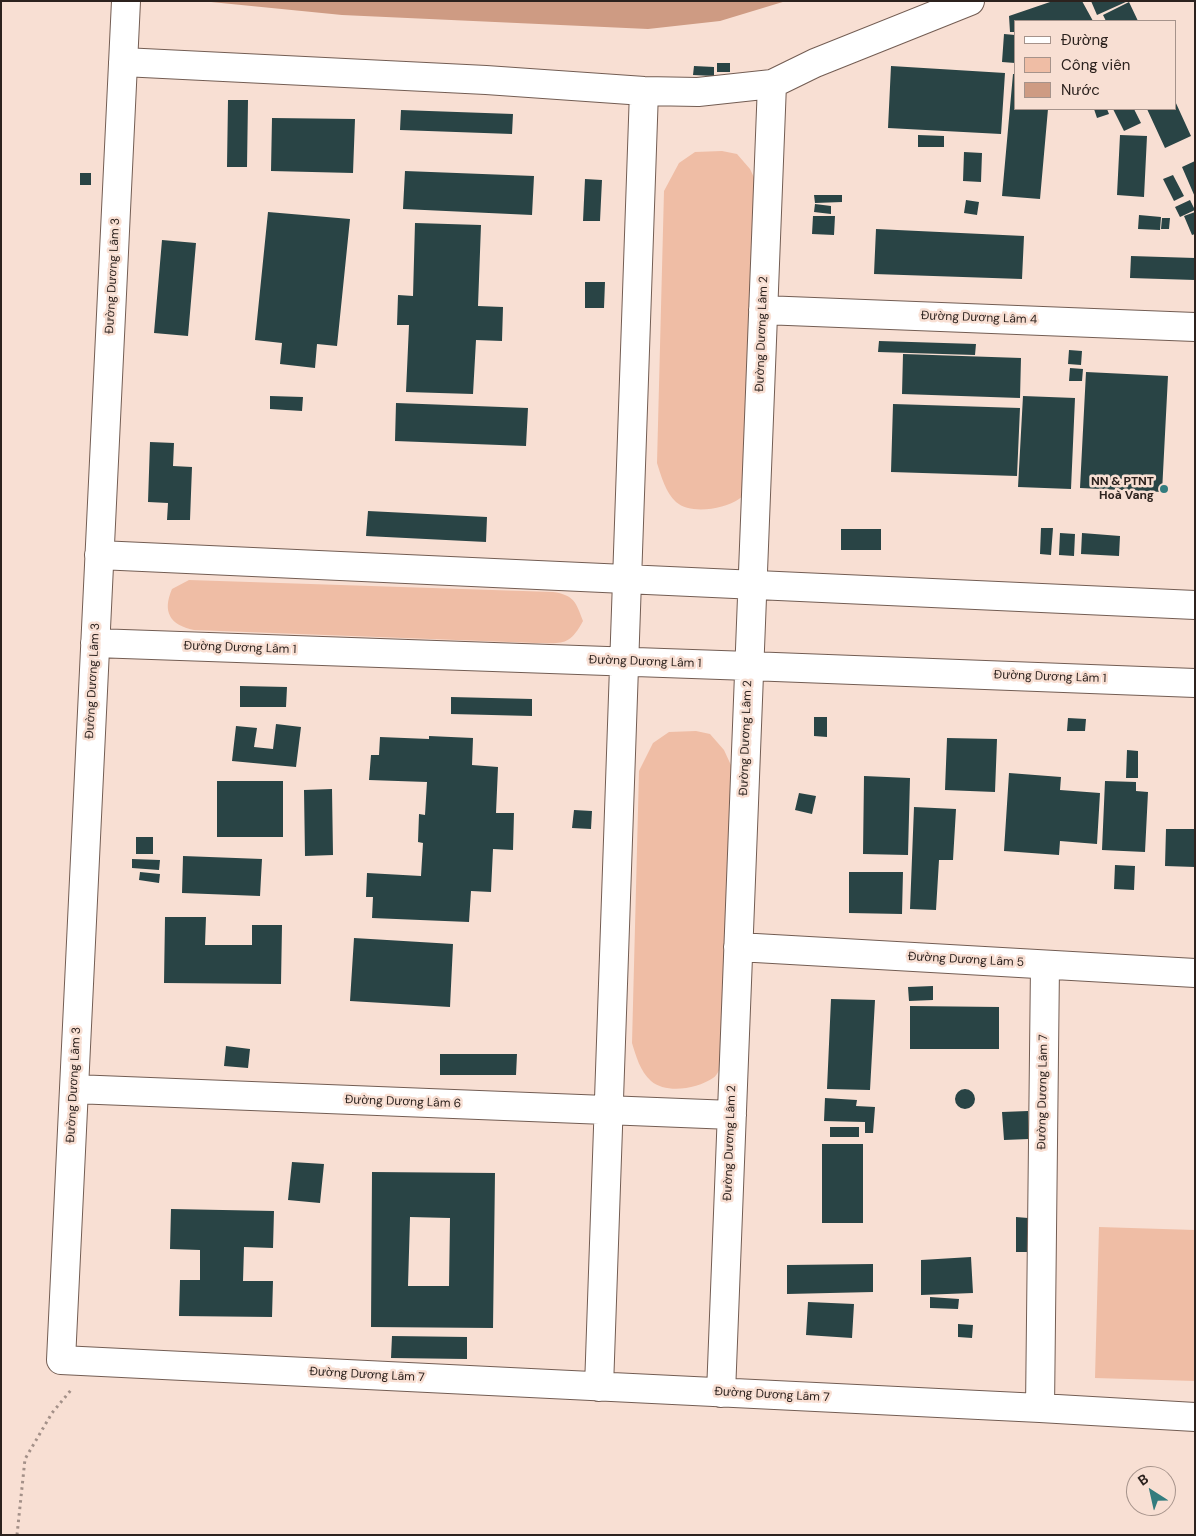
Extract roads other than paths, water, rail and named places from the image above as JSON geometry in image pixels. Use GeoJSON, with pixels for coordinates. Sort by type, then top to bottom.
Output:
{"type":"FeatureCollection","features":[{"type":"Feature","properties":{"kind":"street","name":"Đường Dương Lâm 3"},"geometry":{"type":"LineString","coordinates":[[60,1360],[126,1]]}},
{"type":"Feature","properties":{"kind":"street"},"geometry":{"type":"LineString","coordinates":[[123,62],[698,92],[772,84],[815,63],[970,1]]}},
{"type":"Feature","properties":{"kind":"street","name":"Đường Dương Lâm 2"},"geometry":{"type":"LineString","coordinates":[[721,1393],[772,84]]}},
{"type":"Feature","properties":{"kind":"street"},"geometry":{"type":"LineString","coordinates":[[600,1387],[644,90]]}},
{"type":"Feature","properties":{"kind":"street","name":"Đường Dương Lâm 4"},"geometry":{"type":"LineString","coordinates":[[763,310],[1195,327]]}},
{"type":"Feature","properties":{"kind":"street"},"geometry":{"type":"LineString","coordinates":[[99,555],[1195,605]]}},
{"type":"Feature","properties":{"kind":"street","name":"Đường Dương Lâm 1"},"geometry":{"type":"LineString","coordinates":[[95,643],[1195,683]]}},
{"type":"Feature","properties":{"kind":"street","name":"Đường Dương Lâm 5"},"geometry":{"type":"LineString","coordinates":[[738,947],[1195,973]]}},
{"type":"Feature","properties":{"kind":"street","name":"Đường Dương Lâm 7"},"geometry":{"type":"LineString","coordinates":[[60,1360],[1040,1408],[1045,965]]}},
{"type":"Feature","properties":{"kind":"street","name":"Đường Dương Lâm 6"},"geometry":{"type":"LineString","coordinates":[[74,1089],[732,1115]]}},
{"type":"Feature","properties":{"kind":"street"},"geometry":{"type":"LineString","coordinates":[[1040,1408],[1195,1417]]}},
{"type":"Feature","properties":{"kind":"water"},"geometry":{"type":"Polygon","coordinates":[[[201,1],[786,1],[720,21],[648,29],[342,15],[201,1]]]}},
{"type":"Feature","properties":{"kind":"place","name":"NN & PTNT Hoà Vang"},"geometry":{"type":"Point","coordinates":[1164,489]}}]}
